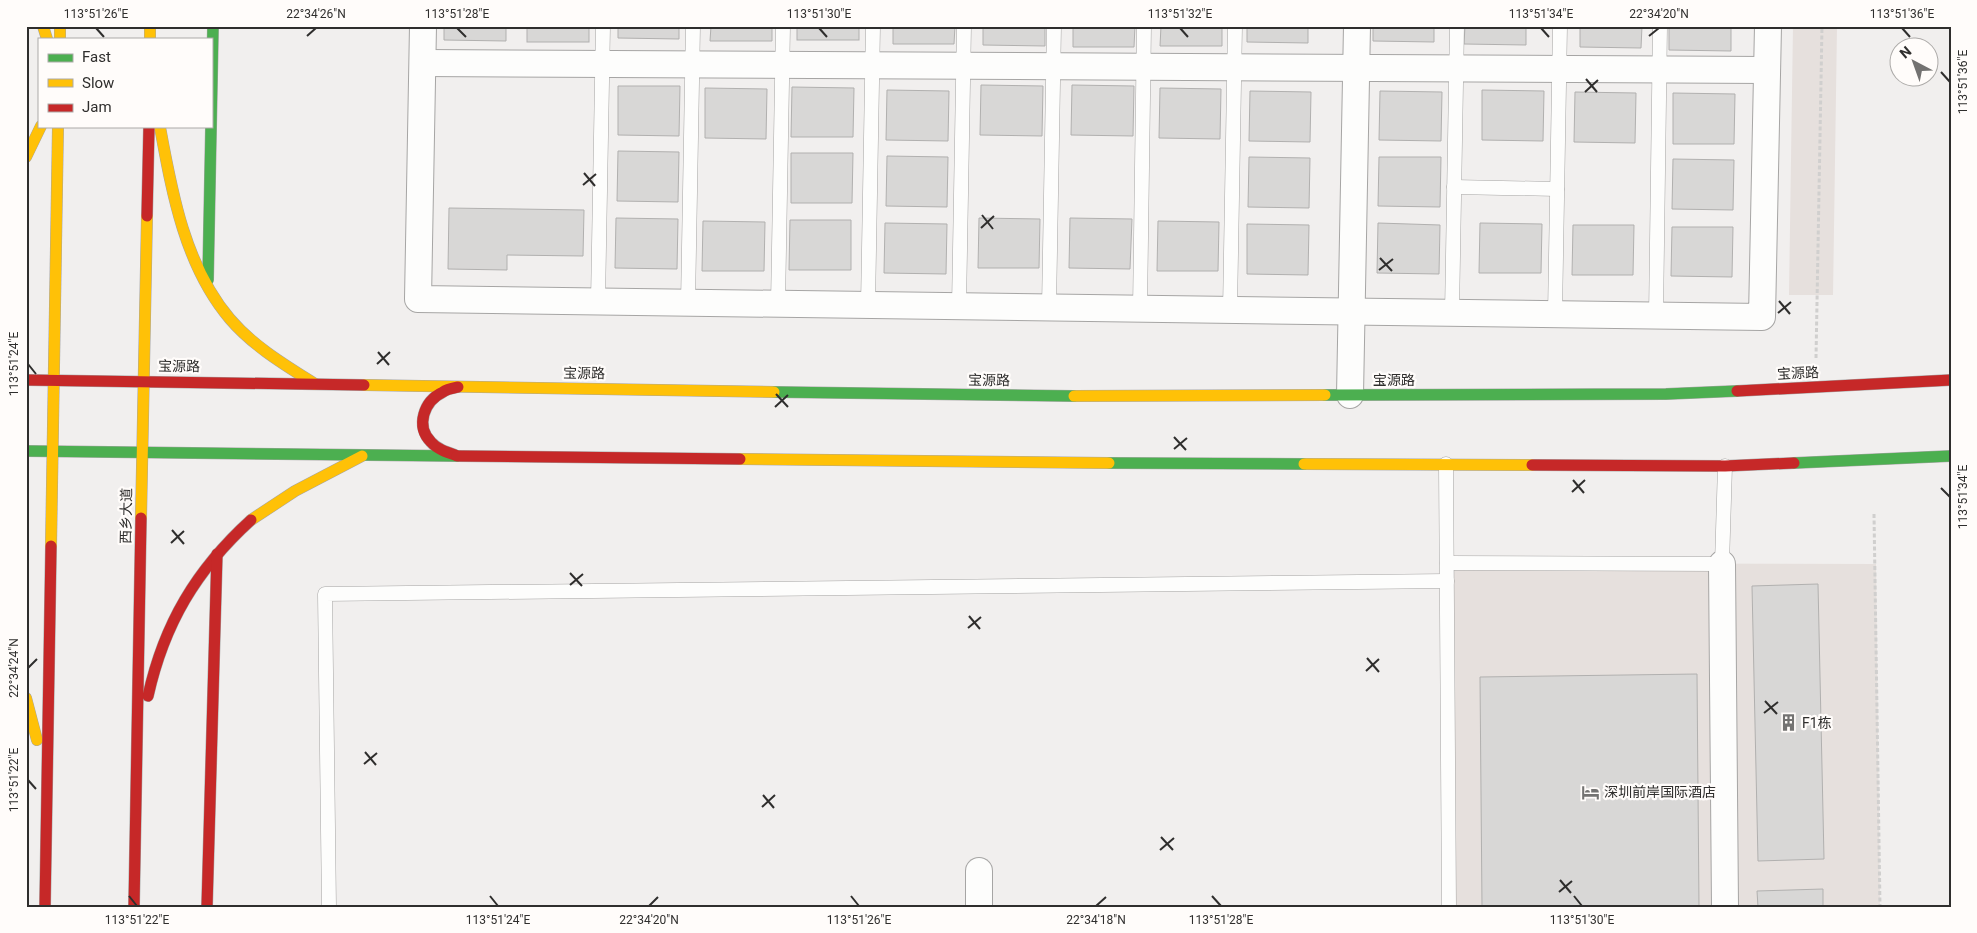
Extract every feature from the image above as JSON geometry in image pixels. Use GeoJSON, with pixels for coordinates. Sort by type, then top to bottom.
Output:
{"type":"FeatureCollection","features":[{"type":"Feature","properties":{"kind":"main road"},"geometry":{"type":"LineString","coordinates":[[43,26],[47,38]]}},
{"type":"Feature","properties":{"kind":"main road"},"geometry":{"type":"LineString","coordinates":[[212,79],[213,26]]}},
{"type":"Feature","properties":{"kind":"main road"},"geometry":{"type":"LineString","coordinates":[[26,157],[40,128]]}},
{"type":"Feature","properties":{"kind":"main road"},"geometry":{"type":"LineString","coordinates":[[45,907],[51,451],[58,128]]}},
{"type":"Feature","properties":{"kind":"main road","name":"西乡大道"},"geometry":{"type":"LineString","coordinates":[[134,907],[148,128]]}},
{"type":"Feature","properties":{"kind":"main road"},"geometry":{"type":"LineString","coordinates":[[160,128],[191,252],[208,289],[230,319],[255,343],[283,364],[316,384]]}},
{"type":"Feature","properties":{"kind":"main road"},"geometry":{"type":"LineString","coordinates":[[208,289],[211,128]]}},
{"type":"Feature","properties":{"kind":"main road","name":"宝源路"},"geometry":{"type":"LineString","coordinates":[[26,380],[1034,396],[1666,394],[1951,380]]}},
{"type":"Feature","properties":{"kind":"main road"},"geometry":{"type":"LineString","coordinates":[[457,456],[446,453],[428,440],[423,429],[422,418],[425,407],[431,398],[440,392],[459,386]]}},
{"type":"Feature","properties":{"kind":"main road"},"geometry":{"type":"LineString","coordinates":[[26,451],[1035,463],[1725,466],[1951,456]]}},
{"type":"Feature","properties":{"kind":"main road"},"geometry":{"type":"LineString","coordinates":[[136,754],[153,670],[170,623],[193,584],[217,554],[254,517],[300,488],[367,454]]}},
{"type":"Feature","properties":{"kind":"main road"},"geometry":{"type":"LineString","coordinates":[[208,907],[217,554]]}},
{"type":"Feature","properties":{"kind":"main road"},"geometry":{"type":"LineString","coordinates":[[26,698],[46,772]]}},
{"type":"Feature","properties":{"kind":"street"},"geometry":{"type":"LineString","coordinates":[[424,26],[418,299],[1762,317],[1768,26]]}},
{"type":"Feature","properties":{"kind":"street"},"geometry":{"type":"LineString","coordinates":[[1350,395],[1357,26]]}},
{"type":"Feature","properties":{"kind":"street"},"geometry":{"type":"LineString","coordinates":[[423,63],[1767,70]]}},
{"type":"Feature","properties":{"kind":"street"},"geometry":{"type":"LineString","coordinates":[[1722,564],[1725,907]]}},
{"type":"Feature","properties":{"kind":"street"},"geometry":{"type":"LineString","coordinates":[[979,871],[979,907]]}},
{"type":"Feature","properties":{"kind":"lane"},"geometry":{"type":"LineString","coordinates":[[598,301],[603,26]]}},
{"type":"Feature","properties":{"kind":"lane"},"geometry":{"type":"LineString","coordinates":[[688,303],[693,26]]}},
{"type":"Feature","properties":{"kind":"lane"},"geometry":{"type":"LineString","coordinates":[[778,304],[783,26]]}},
{"type":"Feature","properties":{"kind":"lane"},"geometry":{"type":"LineString","coordinates":[[868,305],[874,26]]}},
{"type":"Feature","properties":{"kind":"lane"},"geometry":{"type":"LineString","coordinates":[[959,306],[964,26]]}},
{"type":"Feature","properties":{"kind":"lane"},"geometry":{"type":"LineString","coordinates":[[1049,308],[1054,26]]}},
{"type":"Feature","properties":{"kind":"lane"},"geometry":{"type":"LineString","coordinates":[[1140,309],[1144,26]]}},
{"type":"Feature","properties":{"kind":"lane"},"geometry":{"type":"LineString","coordinates":[[1230,310],[1235,26]]}},
{"type":"Feature","properties":{"kind":"lane"},"geometry":{"type":"LineString","coordinates":[[1452,313],[1456,26]]}},
{"type":"Feature","properties":{"kind":"lane"},"geometry":{"type":"LineString","coordinates":[[1555,314],[1560,26]]}},
{"type":"Feature","properties":{"kind":"lane"},"geometry":{"type":"LineString","coordinates":[[1656,316],[1660,26]]}},
{"type":"Feature","properties":{"kind":"lane"},"geometry":{"type":"LineString","coordinates":[[1454,187],[1557,189]]}},
{"type":"Feature","properties":{"kind":"lane"},"geometry":{"type":"LineString","coordinates":[[1446,464],[1448,907]]}},
{"type":"Feature","properties":{"kind":"lane"},"geometry":{"type":"LineString","coordinates":[[1447,563],[1722,564],[1725,466]]}},
{"type":"Feature","properties":{"kind":"lane"},"geometry":{"type":"LineString","coordinates":[[330,907],[325,594],[1446,581]]}},
{"type":"Feature","properties":{"kind":"path"},"geometry":{"type":"LineString","coordinates":[[1816,387],[1822,26]]}},
{"type":"Feature","properties":{"kind":"path"},"geometry":{"type":"LineString","coordinates":[[1874,514],[1880,907]]}},
{"type":"Feature","properties":{"kind":"shaded area"},"geometry":{"type":"Polygon","coordinates":[[[1793,26],[1837,26],[1833,295],[1789,295],[1793,26]]]}},
{"type":"Feature","properties":{"kind":"shaded area"},"geometry":{"type":"Polygon","coordinates":[[[1447,563],[1876,564],[1880,907],[1448,907],[1447,563]]]}},
{"type":"Feature","properties":{"kind":"building"},"geometry":{"type":"Polygon","coordinates":[[[444,26],[506,26],[506,41],[444,40],[444,26]]]}},
{"type":"Feature","properties":{"kind":"building"},"geometry":{"type":"Polygon","coordinates":[[[527,26],[589,26],[589,42],[527,42],[527,26]]]}},
{"type":"Feature","properties":{"kind":"building"},"geometry":{"type":"Polygon","coordinates":[[[618,26],[679,26],[679,39],[618,38],[618,26]]]}},
{"type":"Feature","properties":{"kind":"building"},"geometry":{"type":"Polygon","coordinates":[[[711,26],[772,26],[772,41],[710,41],[711,26]]]}},
{"type":"Feature","properties":{"kind":"building"},"geometry":{"type":"Polygon","coordinates":[[[797,26],[859,26],[859,40],[797,40],[797,26]]]}},
{"type":"Feature","properties":{"kind":"building"},"geometry":{"type":"Polygon","coordinates":[[[893,26],[955,26],[954,44],[893,44],[893,26]]]}},
{"type":"Feature","properties":{"kind":"building"},"geometry":{"type":"Polygon","coordinates":[[[983,26],[1045,26],[1045,46],[983,45],[983,26]]]}},
{"type":"Feature","properties":{"kind":"building"},"geometry":{"type":"Polygon","coordinates":[[[1073,26],[1135,26],[1134,47],[1073,47],[1073,26]]]}},
{"type":"Feature","properties":{"kind":"building"},"geometry":{"type":"Polygon","coordinates":[[[1161,26],[1222,26],[1222,46],[1160,46],[1161,26]]]}},
{"type":"Feature","properties":{"kind":"building"},"geometry":{"type":"Polygon","coordinates":[[[1247,26],[1308,26],[1308,43],[1247,42],[1247,26]]]}},
{"type":"Feature","properties":{"kind":"building"},"geometry":{"type":"Polygon","coordinates":[[[1373,26],[1434,26],[1434,42],[1373,41],[1373,26]]]}},
{"type":"Feature","properties":{"kind":"building"},"geometry":{"type":"Polygon","coordinates":[[[1465,26],[1526,26],[1526,45],[1464,44],[1465,26]]]}},
{"type":"Feature","properties":{"kind":"building"},"geometry":{"type":"Polygon","coordinates":[[[1580,26],[1642,26],[1641,48],[1580,47],[1580,26]]]}},
{"type":"Feature","properties":{"kind":"building"},"geometry":{"type":"Polygon","coordinates":[[[1669,26],[1731,26],[1731,51],[1669,50],[1669,26]]]}},
{"type":"Feature","properties":{"kind":"building"},"geometry":{"type":"Polygon","coordinates":[[[981,85],[1043,86],[1042,136],[980,135],[981,85]]]}},
{"type":"Feature","properties":{"kind":"building"},"geometry":{"type":"Polygon","coordinates":[[[1072,85],[1134,86],[1133,136],[1071,135],[1072,85]]]}},
{"type":"Feature","properties":{"kind":"building"},"geometry":{"type":"Polygon","coordinates":[[[618,86],[680,86],[679,136],[618,135],[618,86]]]}},
{"type":"Feature","properties":{"kind":"building"},"geometry":{"type":"Polygon","coordinates":[[[792,87],[854,88],[853,137],[791,137],[792,87]]]}},
{"type":"Feature","properties":{"kind":"building"},"geometry":{"type":"Polygon","coordinates":[[[705,88],[767,89],[766,139],[705,138],[705,88]]]}},
{"type":"Feature","properties":{"kind":"building"},"geometry":{"type":"Polygon","coordinates":[[[1160,88],[1221,89],[1220,139],[1159,138],[1160,88]]]}},
{"type":"Feature","properties":{"kind":"building"},"geometry":{"type":"Polygon","coordinates":[[[887,90],[949,91],[948,141],[886,140],[887,90]]]}},
{"type":"Feature","properties":{"kind":"building"},"geometry":{"type":"Polygon","coordinates":[[[1482,90],[1544,91],[1543,141],[1482,140],[1482,90]]]}},
{"type":"Feature","properties":{"kind":"building"},"geometry":{"type":"Polygon","coordinates":[[[1250,91],[1311,92],[1310,142],[1249,141],[1250,91]]]}},
{"type":"Feature","properties":{"kind":"building"},"geometry":{"type":"Polygon","coordinates":[[[1380,91],[1442,92],[1441,141],[1379,140],[1380,91]]]}},
{"type":"Feature","properties":{"kind":"building"},"geometry":{"type":"Polygon","coordinates":[[[1575,92],[1636,93],[1635,143],[1574,142],[1575,92]]]}},
{"type":"Feature","properties":{"kind":"building"},"geometry":{"type":"Polygon","coordinates":[[[1673,93],[1735,94],[1734,144],[1673,144],[1673,93]]]}},
{"type":"Feature","properties":{"kind":"building"},"geometry":{"type":"Polygon","coordinates":[[[618,151],[679,152],[678,202],[617,201],[618,151]]]}},
{"type":"Feature","properties":{"kind":"building"},"geometry":{"type":"Polygon","coordinates":[[[791,153],[853,153],[852,203],[791,203],[791,153]]]}},
{"type":"Feature","properties":{"kind":"building"},"geometry":{"type":"Polygon","coordinates":[[[887,156],[948,157],[947,207],[886,206],[887,156]]]}},
{"type":"Feature","properties":{"kind":"building"},"geometry":{"type":"Polygon","coordinates":[[[1249,157],[1310,158],[1309,208],[1248,207],[1249,157]]]}},
{"type":"Feature","properties":{"kind":"building"},"geometry":{"type":"Polygon","coordinates":[[[1379,157],[1441,157],[1440,207],[1378,206],[1379,157]]]}},
{"type":"Feature","properties":{"kind":"building"},"geometry":{"type":"Polygon","coordinates":[[[1673,159],[1734,160],[1733,210],[1672,209],[1673,159]]]}},
{"type":"Feature","properties":{"kind":"building"},"geometry":{"type":"Polygon","coordinates":[[[449,208],[584,210],[583,256],[507,255],[507,270],[448,269],[449,208]]]}},
{"type":"Feature","properties":{"kind":"building"},"geometry":{"type":"Polygon","coordinates":[[[616,218],[678,219],[677,269],[615,268],[616,218]]]}},
{"type":"Feature","properties":{"kind":"building"},"geometry":{"type":"Polygon","coordinates":[[[979,218],[1040,219],[1039,268],[978,268],[979,218]]]}},
{"type":"Feature","properties":{"kind":"building"},"geometry":{"type":"Polygon","coordinates":[[[1070,218],[1132,219],[1130,269],[1069,268],[1070,218]]]}},
{"type":"Feature","properties":{"kind":"building"},"geometry":{"type":"Polygon","coordinates":[[[790,220],[851,220],[851,270],[789,270],[790,220]]]}},
{"type":"Feature","properties":{"kind":"building"},"geometry":{"type":"Polygon","coordinates":[[[703,221],[765,222],[764,271],[702,271],[703,221]]]}},
{"type":"Feature","properties":{"kind":"building"},"geometry":{"type":"Polygon","coordinates":[[[1158,221],[1219,222],[1218,271],[1157,271],[1158,221]]]}},
{"type":"Feature","properties":{"kind":"building"},"geometry":{"type":"Polygon","coordinates":[[[885,223],[947,224],[946,274],[884,273],[885,223]]]}},
{"type":"Feature","properties":{"kind":"building"},"geometry":{"type":"Polygon","coordinates":[[[1378,223],[1440,225],[1439,274],[1377,273],[1378,223]]]}},
{"type":"Feature","properties":{"kind":"building"},"geometry":{"type":"Polygon","coordinates":[[[1480,223],[1542,224],[1541,273],[1479,273],[1480,223]]]}},
{"type":"Feature","properties":{"kind":"building"},"geometry":{"type":"Polygon","coordinates":[[[1247,224],[1309,225],[1308,275],[1247,274],[1247,224]]]}},
{"type":"Feature","properties":{"kind":"building"},"geometry":{"type":"Polygon","coordinates":[[[1573,225],[1634,225],[1633,275],[1572,275],[1573,225]]]}},
{"type":"Feature","properties":{"kind":"building"},"geometry":{"type":"Polygon","coordinates":[[[1672,227],[1733,227],[1732,277],[1671,276],[1672,227]]]}},
{"type":"Feature","properties":{"kind":"building","name":"F1栋"},"geometry":{"type":"Polygon","coordinates":[[[1818,584],[1824,859],[1758,861],[1752,586],[1818,584]]]}},
{"type":"Feature","properties":{"kind":"building","name":"深圳前岸国际酒店"},"geometry":{"type":"Polygon","coordinates":[[[1697,674],[1699,907],[1482,907],[1480,677],[1697,674]]]}},
{"type":"Feature","properties":{"kind":"building"},"geometry":{"type":"Polygon","coordinates":[[[1823,889],[1823,907],[1758,907],[1757,891],[1823,889]]]}},
{"type":"Feature","properties":{"kind":"traffic: fast"},"geometry":{"type":"LineString","coordinates":[[212,77],[213,26]]}},
{"type":"Feature","properties":{"kind":"traffic: fast"},"geometry":{"type":"LineString","coordinates":[[208,280],[211,128]]}},
{"type":"Feature","properties":{"kind":"traffic: fast"},"geometry":{"type":"LineString","coordinates":[[1325,395],[1666,394],[1737,391]]}},
{"type":"Feature","properties":{"kind":"traffic: fast"},"geometry":{"type":"LineString","coordinates":[[774,392],[1074,396]]}},
{"type":"Feature","properties":{"kind":"traffic: fast"},"geometry":{"type":"LineString","coordinates":[[26,451],[457,456]]}},
{"type":"Feature","properties":{"kind":"traffic: fast"},"geometry":{"type":"LineString","coordinates":[[1794,463],[1951,456]]}},
{"type":"Feature","properties":{"kind":"traffic: fast"},"geometry":{"type":"LineString","coordinates":[[1109,463],[1304,464]]}},
{"type":"Feature","properties":{"kind":"traffic: slow"},"geometry":{"type":"LineString","coordinates":[[43,26],[47,38]]}},
{"type":"Feature","properties":{"kind":"traffic: slow"},"geometry":{"type":"LineString","coordinates":[[60,26],[60,38]]}},
{"type":"Feature","properties":{"kind":"traffic: slow"},"geometry":{"type":"LineString","coordinates":[[150,26],[150,38]]}},
{"type":"Feature","properties":{"kind":"traffic: slow"},"geometry":{"type":"LineString","coordinates":[[26,157],[40,128]]}},
{"type":"Feature","properties":{"kind":"traffic: slow"},"geometry":{"type":"LineString","coordinates":[[51,546],[58,128]]}},
{"type":"Feature","properties":{"kind":"traffic: slow"},"geometry":{"type":"LineString","coordinates":[[160,128],[183,228],[191,252],[215,298],[230,319],[249,338],[292,370],[315,384]]}},
{"type":"Feature","properties":{"kind":"traffic: slow"},"geometry":{"type":"LineString","coordinates":[[141,518],[147,216]]}},
{"type":"Feature","properties":{"kind":"traffic: slow"},"geometry":{"type":"LineString","coordinates":[[364,385],[774,392]]}},
{"type":"Feature","properties":{"kind":"traffic: slow"},"geometry":{"type":"LineString","coordinates":[[1074,396],[1325,395]]}},
{"type":"Feature","properties":{"kind":"traffic: slow"},"geometry":{"type":"LineString","coordinates":[[251,520],[295,491],[362,456]]}},
{"type":"Feature","properties":{"kind":"traffic: slow"},"geometry":{"type":"LineString","coordinates":[[740,459],[1109,463]]}},
{"type":"Feature","properties":{"kind":"traffic: slow"},"geometry":{"type":"LineString","coordinates":[[1304,464],[1532,465]]}},
{"type":"Feature","properties":{"kind":"traffic: slow"},"geometry":{"type":"LineString","coordinates":[[26,698],[37,740]]}},
{"type":"Feature","properties":{"kind":"traffic: jam"},"geometry":{"type":"LineString","coordinates":[[147,216],[149,128]]}},
{"type":"Feature","properties":{"kind":"traffic: jam"},"geometry":{"type":"LineString","coordinates":[[26,380],[364,385]]}},
{"type":"Feature","properties":{"kind":"traffic: jam"},"geometry":{"type":"LineString","coordinates":[[1737,391],[1951,380]]}},
{"type":"Feature","properties":{"kind":"traffic: jam"},"geometry":{"type":"LineString","coordinates":[[455,455],[431,442],[423,429],[423,422],[424,414],[431,401],[445,391],[458,387]]}},
{"type":"Feature","properties":{"kind":"traffic: jam"},"geometry":{"type":"LineString","coordinates":[[457,456],[740,459]]}},
{"type":"Feature","properties":{"kind":"traffic: jam"},"geometry":{"type":"LineString","coordinates":[[1532,465],[1725,466],[1794,463]]}},
{"type":"Feature","properties":{"kind":"traffic: jam"},"geometry":{"type":"LineString","coordinates":[[134,907],[141,518]]}},
{"type":"Feature","properties":{"kind":"traffic: jam"},"geometry":{"type":"LineString","coordinates":[[148,696],[163,645],[185,600],[214,558],[251,520]]}},
{"type":"Feature","properties":{"kind":"traffic: jam"},"geometry":{"type":"LineString","coordinates":[[45,907],[51,546]]}},
{"type":"Feature","properties":{"kind":"traffic: jam"},"geometry":{"type":"LineString","coordinates":[[207,907],[217,554]]}},
{"type":"Feature","properties":{"kind":"place","name":"F1栋"},"geometry":{"type":"Point","coordinates":[1788,723]}},
{"type":"Feature","properties":{"kind":"place","name":"深圳前岸国际酒店"},"geometry":{"type":"Point","coordinates":[1590,792]}}]}
